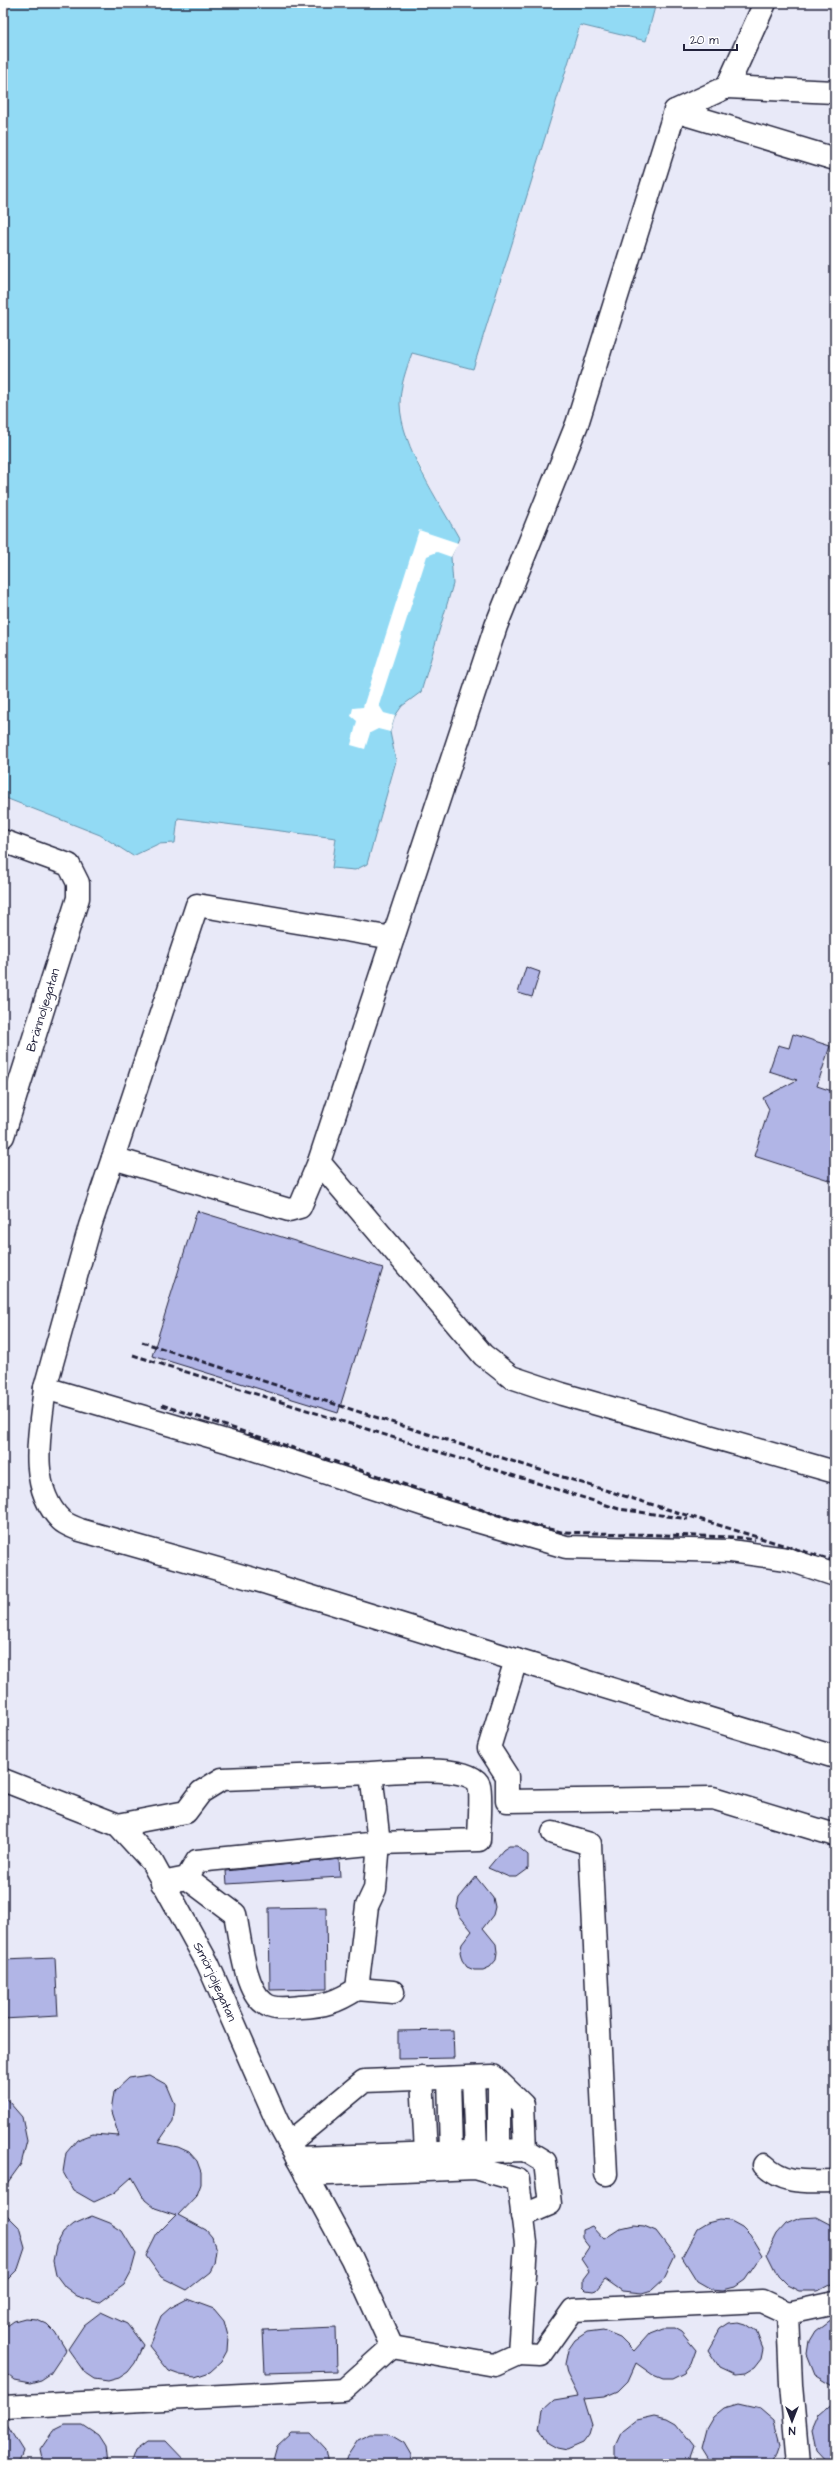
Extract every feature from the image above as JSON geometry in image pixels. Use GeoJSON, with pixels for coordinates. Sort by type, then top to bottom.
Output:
{"type":"FeatureCollection","features":[{"type":"Feature","properties":{"kind":"lane"},"geometry":{"type":"LineString","coordinates":[[727,87],[765,3]]}},
{"type":"Feature","properties":{"kind":"lane"},"geometry":{"type":"LineString","coordinates":[[113,1158],[289,1210],[300,1207],[319,1162],[496,626],[577,424],[674,111],[727,87],[835,92]]}},
{"type":"Feature","properties":{"kind":"lane"},"geometry":{"type":"LineString","coordinates":[[674,111],[835,160]]}},
{"type":"Feature","properties":{"kind":"lane","name":"Brännoljegatan"},"geometry":{"type":"LineString","coordinates":[[3,841],[69,865],[78,883],[78,898],[3,1136]]}},
{"type":"Feature","properties":{"kind":"lane"},"geometry":{"type":"LineString","coordinates":[[393,938],[197,905],[90,1226],[45,1388],[40,1435],[39,1479],[51,1507],[62,1521],[80,1530],[267,1583],[835,1757]]}},
{"type":"Feature","properties":{"kind":"lane"},"geometry":{"type":"LineString","coordinates":[[319,1162],[483,1355],[511,1377],[562,1394],[835,1472]]}},
{"type":"Feature","properties":{"kind":"lane"},"geometry":{"type":"LineString","coordinates":[[45,1388],[250,1448],[446,1512],[566,1547],[730,1551],[787,1559],[835,1575]]}},
{"type":"Feature","properties":{"kind":"lane"},"geometry":{"type":"LineString","coordinates":[[516,1660],[489,1748],[507,1776],[507,1801],[713,1798],[835,1835]]}},
{"type":"Feature","properties":{"kind":"lane"},"geometry":{"type":"LineString","coordinates":[[118,1825],[186,1812],[201,1792],[222,1778],[457,1771],[472,1776],[479,1785],[479,1840],[379,1843],[197,1861],[187,1878]]}},
{"type":"Feature","properties":{"kind":"lane"},"geometry":{"type":"LineString","coordinates":[[357,1989],[367,1906],[375,1889],[379,1843],[371,1773]]}},
{"type":"Feature","properties":{"kind":"lane","name":"Smörjoljegatan"},"geometry":{"type":"LineString","coordinates":[[3,1780],[118,1825],[152,1862],[162,1883],[208,1964],[297,2159],[352,2258],[392,2347]]}},
{"type":"Feature","properties":{"kind":"lane"},"geometry":{"type":"LineString","coordinates":[[553,1833],[590,1844],[606,2174]]}},
{"type":"Feature","properties":{"kind":"lane"},"geometry":{"type":"LineString","coordinates":[[162,1883],[187,1878],[235,1914],[251,1987],[264,2004],[278,2008],[314,2006],[339,2002],[357,1989],[393,1992]]}},
{"type":"Feature","properties":{"kind":"lane"},"geometry":{"type":"LineString","coordinates":[[297,2159],[364,2081],[422,2078],[493,2076],[523,2105],[525,2150]]}},
{"type":"Feature","properties":{"kind":"lane"},"geometry":{"type":"LineString","coordinates":[[472,2077],[476,2151]]}},
{"type":"Feature","properties":{"kind":"lane"},"geometry":{"type":"LineString","coordinates":[[422,2078],[426,2153]]}},
{"type":"Feature","properties":{"kind":"lane"},"geometry":{"type":"LineString","coordinates":[[449,2078],[451,2152]]}},
{"type":"Feature","properties":{"kind":"lane"},"geometry":{"type":"LineString","coordinates":[[499,2082],[499,2150]]}},
{"type":"Feature","properties":{"kind":"lane"},"geometry":{"type":"LineString","coordinates":[[297,2159],[525,2150],[545,2162],[550,2204],[522,2216]]}},
{"type":"Feature","properties":{"kind":"lane"},"geometry":{"type":"LineString","coordinates":[[297,2159],[475,2168],[518,2180],[526,2242],[519,2354]]}},
{"type":"Feature","properties":{"kind":"lane"},"geometry":{"type":"LineString","coordinates":[[764,2165],[775,2175],[795,2180],[835,2182]]}},
{"type":"Feature","properties":{"kind":"lane"},"geometry":{"type":"LineString","coordinates":[[3,2407],[344,2390],[392,2347],[495,2364],[519,2354],[541,2355],[573,2310],[762,2301],[788,2313],[835,2303]]}},
{"type":"Feature","properties":{"kind":"lane"},"geometry":{"type":"LineString","coordinates":[[788,2313],[791,2385],[798,2464]]}},
{"type":"Feature","properties":{"kind":"shaded area"},"geometry":{"type":"Polygon","coordinates":[[[656,3],[835,3],[835,2464],[3,2464],[3,797],[100,835],[133,856],[158,844],[175,843],[178,818],[336,838],[396,761],[390,732],[395,716],[402,706],[421,692],[453,584],[451,557],[458,543],[411,448],[402,425],[400,404],[401,383],[412,353],[473,369],[580,25],[646,41],[656,3]]]}},
{"type":"Feature","properties":{"kind":"water"},"geometry":{"type":"Polygon","coordinates":[[[3,3],[656,3],[646,41],[580,25],[473,369],[412,353],[401,391],[400,404],[402,420],[407,438],[422,473],[459,538],[451,557],[453,584],[421,692],[402,706],[395,716],[390,732],[396,761],[367,864],[355,870],[332,868],[336,838],[178,818],[175,843],[158,844],[133,856],[100,835],[3,797],[3,3]]]}},
{"type":"Feature","properties":{"kind":"pier"},"geometry":{"type":"Polygon","coordinates":[[[419,530],[458,543],[451,557],[437,552],[427,556],[379,705],[384,713],[395,716],[390,732],[378,729],[370,733],[365,749],[351,745],[357,721],[351,716],[353,708],[363,707],[419,530]]]}},
{"type":"Feature","properties":{"kind":"building"},"geometry":{"type":"Polygon","coordinates":[[[526,967],[540,972],[532,997],[518,993],[526,967]]]}},
{"type":"Feature","properties":{"kind":"building"},"geometry":{"type":"Polygon","coordinates":[[[793,1034],[830,1046],[817,1086],[835,1092],[835,1182],[754,1156],[769,1109],[763,1098],[797,1080],[769,1071],[778,1045],[789,1048],[793,1034]]]}},
{"type":"Feature","properties":{"kind":"building"},"geometry":{"type":"Polygon","coordinates":[[[197,1211],[383,1268],[338,1413],[152,1356],[197,1211]]]}},
{"type":"Feature","properties":{"kind":"building"},"geometry":{"type":"Polygon","coordinates":[[[509,1846],[517,1846],[528,1855],[528,1869],[517,1877],[509,1877],[488,1868],[503,1850],[509,1846]]]}},
{"type":"Feature","properties":{"kind":"building"},"geometry":{"type":"Polygon","coordinates":[[[339,1859],[340,1877],[227,1884],[226,1871],[339,1859]]]}},
{"type":"Feature","properties":{"kind":"building"},"geometry":{"type":"Polygon","coordinates":[[[476,1877],[493,1898],[495,1907],[493,1915],[483,1928],[496,1944],[496,1960],[490,1967],[483,1970],[474,1970],[467,1967],[462,1960],[460,1952],[462,1944],[472,1931],[459,1915],[457,1907],[459,1898],[476,1877]]]}},
{"type":"Feature","properties":{"kind":"building"},"geometry":{"type":"Polygon","coordinates":[[[326,1907],[327,1989],[270,1990],[269,1908],[326,1907]]]}},
{"type":"Feature","properties":{"kind":"building"},"geometry":{"type":"Polygon","coordinates":[[[55,1958],[58,2016],[3,2019],[3,1960],[55,1958]]]}},
{"type":"Feature","properties":{"kind":"building"},"geometry":{"type":"Polygon","coordinates":[[[453,2030],[454,2058],[398,2059],[398,2031],[453,2030]]]}},
{"type":"Feature","properties":{"kind":"building"},"geometry":{"type":"Polygon","coordinates":[[[149,2075],[167,2085],[175,2104],[173,2121],[158,2143],[178,2147],[189,2152],[197,2161],[201,2172],[201,2184],[197,2195],[178,2215],[206,2230],[212,2237],[216,2250],[214,2264],[210,2272],[187,2290],[161,2277],[146,2256],[157,2234],[176,2215],[155,2208],[145,2200],[132,2177],[114,2193],[94,2202],[73,2190],[63,2172],[66,2153],[77,2140],[93,2134],[119,2136],[111,2112],[114,2092],[129,2078],[149,2075]]]}},
{"type":"Feature","properties":{"kind":"building"},"geometry":{"type":"Polygon","coordinates":[[[3,2095],[22,2117],[27,2141],[21,2164],[3,2189],[3,2095]]]}},
{"type":"Feature","properties":{"kind":"building"},"geometry":{"type":"Polygon","coordinates":[[[3,2211],[19,2227],[25,2248],[18,2269],[3,2284],[3,2211]]]}},
{"type":"Feature","properties":{"kind":"building"},"geometry":{"type":"Polygon","coordinates":[[[92,2216],[110,2223],[122,2231],[136,2254],[131,2272],[124,2285],[99,2303],[77,2296],[65,2287],[56,2275],[53,2261],[56,2246],[63,2233],[74,2224],[92,2216]]]}},
{"type":"Feature","properties":{"kind":"building"},"geometry":{"type":"Polygon","coordinates":[[[816,2217],[835,2227],[835,2282],[818,2291],[799,2291],[787,2285],[778,2276],[767,2254],[777,2234],[786,2224],[800,2218],[816,2217]]]}},
{"type":"Feature","properties":{"kind":"building"},"geometry":{"type":"Polygon","coordinates":[[[719,2220],[731,2221],[742,2227],[750,2235],[762,2255],[745,2280],[735,2287],[723,2290],[711,2289],[697,2281],[682,2257],[697,2229],[707,2223],[719,2220]]]}},
{"type":"Feature","properties":{"kind":"building"},"geometry":{"type":"Polygon","coordinates":[[[634,2225],[644,2226],[656,2231],[675,2256],[664,2279],[652,2290],[642,2293],[622,2291],[605,2279],[596,2290],[586,2290],[583,2287],[583,2279],[589,2271],[581,2259],[589,2247],[582,2238],[582,2230],[592,2226],[604,2239],[621,2228],[634,2225]]]}},
{"type":"Feature","properties":{"kind":"building"},"geometry":{"type":"Polygon","coordinates":[[[187,2299],[214,2309],[224,2321],[228,2336],[227,2351],[221,2362],[210,2372],[195,2377],[180,2375],[169,2371],[149,2346],[161,2316],[170,2308],[187,2299]]]}},
{"type":"Feature","properties":{"kind":"building"},"geometry":{"type":"Polygon","coordinates":[[[101,2312],[127,2324],[143,2345],[135,2363],[128,2372],[119,2378],[108,2381],[94,2379],[85,2373],[68,2349],[84,2325],[101,2312]]]}},
{"type":"Feature","properties":{"kind":"building"},"geometry":{"type":"Polygon","coordinates":[[[835,2316],[835,2386],[815,2374],[807,2354],[809,2341],[815,2331],[835,2316]]]}},
{"type":"Feature","properties":{"kind":"building"},"geometry":{"type":"Polygon","coordinates":[[[25,2318],[36,2319],[47,2324],[55,2332],[66,2350],[50,2374],[41,2380],[30,2383],[14,2380],[3,2371],[3,2329],[14,2321],[25,2318]]]}},
{"type":"Feature","properties":{"kind":"building"},"geometry":{"type":"Polygon","coordinates":[[[739,2322],[746,2324],[756,2331],[763,2349],[761,2359],[754,2368],[744,2374],[735,2375],[720,2368],[708,2350],[720,2329],[729,2323],[739,2322]]]}},
{"type":"Feature","properties":{"kind":"building"},"geometry":{"type":"Polygon","coordinates":[[[336,2327],[337,2371],[265,2373],[263,2330],[336,2327]]]}},
{"type":"Feature","properties":{"kind":"building"},"geometry":{"type":"Polygon","coordinates":[[[663,2328],[674,2328],[681,2332],[696,2350],[691,2364],[684,2373],[672,2379],[663,2379],[653,2375],[636,2363],[628,2381],[618,2391],[604,2397],[584,2399],[592,2425],[589,2435],[583,2443],[567,2450],[557,2448],[548,2443],[540,2428],[543,2410],[554,2400],[578,2396],[567,2374],[565,2364],[568,2350],[575,2340],[587,2332],[603,2330],[620,2337],[634,2351],[650,2333],[663,2328]]]}},
{"type":"Feature","properties":{"kind":"building"},"geometry":{"type":"Polygon","coordinates":[[[835,2402],[835,2464],[828,2464],[816,2451],[812,2432],[819,2416],[835,2402]]]}},
{"type":"Feature","properties":{"kind":"building"},"geometry":{"type":"Polygon","coordinates":[[[738,2404],[760,2409],[774,2421],[780,2444],[773,2464],[711,2464],[701,2448],[706,2429],[713,2417],[724,2408],[738,2404]]]}},
{"type":"Feature","properties":{"kind":"building"},"geometry":{"type":"Polygon","coordinates":[[[654,2416],[667,2419],[676,2424],[694,2447],[688,2464],[615,2464],[615,2446],[622,2431],[636,2420],[654,2416]]]}},
{"type":"Feature","properties":{"kind":"building"},"geometry":{"type":"Polygon","coordinates":[[[3,2419],[23,2451],[18,2464],[3,2464],[3,2419]]]}},
{"type":"Feature","properties":{"kind":"building"},"geometry":{"type":"Polygon","coordinates":[[[65,2425],[83,2425],[98,2435],[105,2446],[107,2464],[43,2464],[40,2450],[53,2431],[65,2425]]]}},
{"type":"Feature","properties":{"kind":"building"},"geometry":{"type":"Polygon","coordinates":[[[291,2433],[310,2433],[325,2449],[328,2464],[272,2464],[277,2446],[291,2433]]]}},
{"type":"Feature","properties":{"kind":"building"},"geometry":{"type":"Polygon","coordinates":[[[371,2434],[389,2434],[404,2443],[411,2455],[411,2464],[342,2464],[358,2440],[371,2434]]]}},
{"type":"Feature","properties":{"kind":"building"},"geometry":{"type":"Polygon","coordinates":[[[147,2441],[166,2441],[188,2464],[130,2464],[135,2450],[147,2441]]]}},
{"type":"Feature","properties":{"kind":"railway"},"geometry":{"type":"LineString","coordinates":[[142,1342],[540,1470],[835,1561]]}},
{"type":"Feature","properties":{"kind":"railway"},"geometry":{"type":"LineString","coordinates":[[133,1355],[619,1509],[688,1519]]}},
{"type":"Feature","properties":{"kind":"railway"},"geometry":{"type":"LineString","coordinates":[[162,1405],[510,1519],[561,1532],[735,1537],[755,1540]]}}]}
